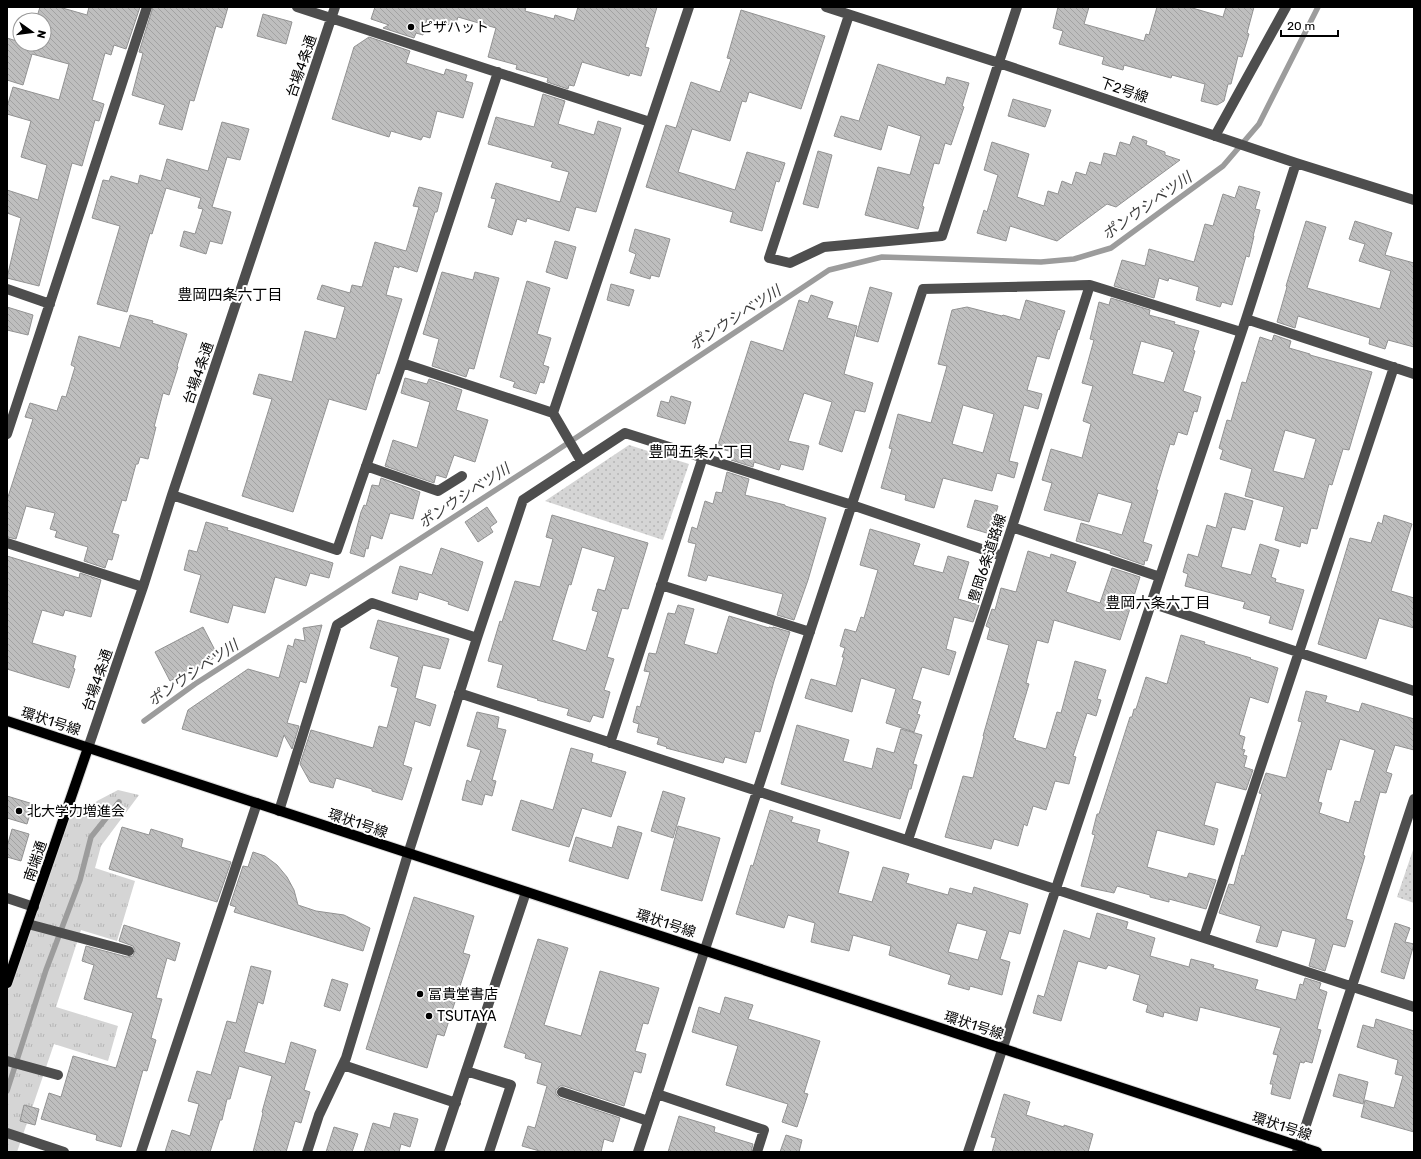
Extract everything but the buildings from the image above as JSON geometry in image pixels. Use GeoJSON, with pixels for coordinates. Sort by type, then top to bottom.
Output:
{"type":"FeatureCollection","features":[{"type":"Feature","properties":{"kind":"main road","name":"環状1号線"},"geometry":{"type":"LineString","coordinates":[[7,721],[408,854],[705,950],[1298,1149],[1317,1152]]}},
{"type":"Feature","properties":{"kind":"main road","name":"南端通"},"geometry":{"type":"LineString","coordinates":[[7,983],[88,748]]}},
{"type":"Feature","properties":{"kind":"street"},"geometry":{"type":"LineString","coordinates":[[7,434],[147,7]]}},
{"type":"Feature","properties":{"kind":"street"},"geometry":{"type":"LineString","coordinates":[[297,7],[650,122]]}},
{"type":"Feature","properties":{"kind":"street","name":"台場4条通"},"geometry":{"type":"LineString","coordinates":[[88,748],[336,7]]}},
{"type":"Feature","properties":{"kind":"street"},"geometry":{"type":"LineString","coordinates":[[553,413],[689,7]]}},
{"type":"Feature","properties":{"kind":"street","name":"下2号線"},"geometry":{"type":"LineString","coordinates":[[826,7],[1256,148],[1296,163],[1414,200]]}},
{"type":"Feature","properties":{"kind":"street"},"geometry":{"type":"LineString","coordinates":[[849,15],[769,258],[790,263],[824,247],[942,236],[1017,7]]}},
{"type":"Feature","properties":{"kind":"street"},"geometry":{"type":"LineString","coordinates":[[1216,136],[1286,7]]}},
{"type":"Feature","properties":{"kind":"street"},"geometry":{"type":"LineString","coordinates":[[172,496],[337,550],[402,363],[498,72]]}},
{"type":"Feature","properties":{"kind":"street"},"geometry":{"type":"LineString","coordinates":[[968,1152],[1246,319],[1296,163]]}},
{"type":"Feature","properties":{"kind":"street"},"geometry":{"type":"LineString","coordinates":[[638,1152],[923,289],[1090,285],[1241,332]]}},
{"type":"Feature","properties":{"kind":"street","name":"豊岡6条道路線"},"geometry":{"type":"LineString","coordinates":[[908,840],[1012,528],[1090,285]]}},
{"type":"Feature","properties":{"kind":"street"},"geometry":{"type":"LineString","coordinates":[[7,289],[50,304]]}},
{"type":"Feature","properties":{"kind":"street"},"geometry":{"type":"LineString","coordinates":[[1246,319],[1414,374]]}},
{"type":"Feature","properties":{"kind":"street"},"geometry":{"type":"LineString","coordinates":[[402,363],[553,413],[580,461]]}},
{"type":"Feature","properties":{"kind":"street"},"geometry":{"type":"LineString","coordinates":[[1204,937],[1394,367]]}},
{"type":"Feature","properties":{"kind":"street"},"geometry":{"type":"LineString","coordinates":[[307,1152],[319,1115],[346,1058],[459,693],[523,500],[580,461],[626,433],[852,505],[1002,556]]}},
{"type":"Feature","properties":{"kind":"street"},"geometry":{"type":"LineString","coordinates":[[610,743],[703,457]]}},
{"type":"Feature","properties":{"kind":"street"},"geometry":{"type":"LineString","coordinates":[[366,466],[438,491],[462,476]]}},
{"type":"Feature","properties":{"kind":"street"},"geometry":{"type":"LineString","coordinates":[[1012,528],[1160,577]]}},
{"type":"Feature","properties":{"kind":"street"},"geometry":{"type":"LineString","coordinates":[[7,543],[143,587]]}},
{"type":"Feature","properties":{"kind":"street"},"geometry":{"type":"LineString","coordinates":[[661,585],[810,632]]}},
{"type":"Feature","properties":{"kind":"street"},"geometry":{"type":"LineString","coordinates":[[279,811],[337,625],[372,603],[477,638]]}},
{"type":"Feature","properties":{"kind":"street"},"geometry":{"type":"LineString","coordinates":[[1151,604],[1414,691]]}},
{"type":"Feature","properties":{"kind":"street"},"geometry":{"type":"LineString","coordinates":[[459,693],[1414,1007]]}},
{"type":"Feature","properties":{"kind":"street"},"geometry":{"type":"LineString","coordinates":[[1298,1149],[1414,799]]}},
{"type":"Feature","properties":{"kind":"street"},"geometry":{"type":"LineString","coordinates":[[141,1152],[257,803]]}},
{"type":"Feature","properties":{"kind":"street"},"geometry":{"type":"LineString","coordinates":[[439,1152],[526,892]]}},
{"type":"Feature","properties":{"kind":"street"},"geometry":{"type":"LineString","coordinates":[[7,898],[34,907]]}},
{"type":"Feature","properties":{"kind":"street"},"geometry":{"type":"LineString","coordinates":[[28,924],[129,951]]}},
{"type":"Feature","properties":{"kind":"street"},"geometry":{"type":"LineString","coordinates":[[7,1061],[58,1075]]}},
{"type":"Feature","properties":{"kind":"street"},"geometry":{"type":"LineString","coordinates":[[343,1065],[456,1103]]}},
{"type":"Feature","properties":{"kind":"street"},"geometry":{"type":"LineString","coordinates":[[466,1071],[511,1085],[489,1152]]}},
{"type":"Feature","properties":{"kind":"street"},"geometry":{"type":"LineString","coordinates":[[562,1092],[648,1121]]}},
{"type":"Feature","properties":{"kind":"street"},"geometry":{"type":"LineString","coordinates":[[657,1094],[764,1130],[757,1152]]}},
{"type":"Feature","properties":{"kind":"street"},"geometry":{"type":"LineString","coordinates":[[7,1133],[64,1152]]}},
{"type":"Feature","properties":{"kind":"green space"},"geometry":{"type":"Polygon","coordinates":[[[629,445],[689,464],[663,540],[545,501],[629,445]]]}},
{"type":"Feature","properties":{"kind":"green space"},"geometry":{"type":"Polygon","coordinates":[[[118,790],[139,795],[101,846],[95,868],[135,881],[117,941],[81,930],[56,1007],[118,1026],[108,1061],[54,1044],[17,1152],[7,1152],[7,983],[68,807],[86,812],[97,801],[118,790]]]}},
{"type":"Feature","properties":{"kind":"green space"},"geometry":{"type":"Polygon","coordinates":[[[1414,847],[1414,903],[1397,897],[1414,847]]]}},
{"type":"Feature","properties":{"kind":"waterway","name":"ポンウシベツ川"},"geometry":{"type":"LineString","coordinates":[[144,721],[195,684],[550,455],[829,270],[882,257],[1041,262],[1074,259],[1111,248],[1223,166],[1259,124],[1318,7]]}},
{"type":"Feature","properties":{"kind":"waterway","name":"ポンウシベツ川"},"geometry":{"type":"LineString","coordinates":[[7,1091],[46,970],[80,880],[91,837],[119,802]]}},
{"type":"Feature","properties":{"kind":"place","name":"ピザハット"},"geometry":{"type":"Point","coordinates":[411,27]}},
{"type":"Feature","properties":{"kind":"place","name":"北大学力増進会"},"geometry":{"type":"Point","coordinates":[19,811]}},
{"type":"Feature","properties":{"kind":"place","name":"冨貴堂書店"},"geometry":{"type":"Point","coordinates":[420,994]}},
{"type":"Feature","properties":{"kind":"place","name":"TSUTAYA"},"geometry":{"type":"Point","coordinates":[429,1016]}},
{"type":"Feature","properties":{"kind":"district","name":"豊岡四条六丁目"},"geometry":{"type":"Point","coordinates":[230,295]}},
{"type":"Feature","properties":{"kind":"district","name":"豊岡五条六丁目"},"geometry":{"type":"Point","coordinates":[701,452]}},
{"type":"Feature","properties":{"kind":"district","name":"豊岡六条六丁目"},"geometry":{"type":"Point","coordinates":[1158,603]}}]}
